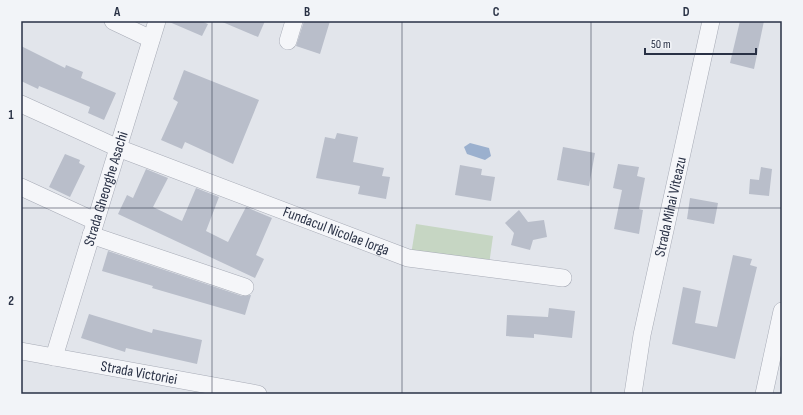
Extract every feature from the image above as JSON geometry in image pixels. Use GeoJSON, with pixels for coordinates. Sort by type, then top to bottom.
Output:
{"type":"FeatureCollection","features":[{"type":"Feature","properties":{"kind":"street"},"geometry":{"type":"LineString","coordinates":[[113,21],[151,39]]}},
{"type":"Feature","properties":{"kind":"street","name":"Strada Gheorghe Asachi"},"geometry":{"type":"LineString","coordinates":[[54,357],[157,21]]}},
{"type":"Feature","properties":{"kind":"street"},"geometry":{"type":"LineString","coordinates":[[288,41],[294,21]]}},
{"type":"Feature","properties":{"kind":"street","name":"Strada Mihai Viteazu"},"geometry":{"type":"LineString","coordinates":[[633,394],[642,335],[711,21]]}},
{"type":"Feature","properties":{"kind":"street","name":"Fundacul Nicolae Iorga"},"geometry":{"type":"LineString","coordinates":[[21,104],[118,148],[408,258],[563,278]]}},
{"type":"Feature","properties":{"kind":"street"},"geometry":{"type":"LineString","coordinates":[[21,187],[93,228],[245,287]]}},
{"type":"Feature","properties":{"kind":"street"},"geometry":{"type":"LineString","coordinates":[[764,394],[782,311]]}},
{"type":"Feature","properties":{"kind":"street","name":"Strada Victoriei"},"geometry":{"type":"LineString","coordinates":[[21,351],[210,390],[258,394]]}},
{"type":"Feature","properties":{"kind":"green space"},"geometry":{"type":"Polygon","coordinates":[[[416,224],[493,236],[488,272],[410,261],[416,224]]]}},
{"type":"Feature","properties":{"kind":"water"},"geometry":{"type":"Polygon","coordinates":[[[470,143],[489,148],[491,156],[485,160],[467,154],[464,147],[470,143]]]}},
{"type":"Feature","properties":{"kind":"building"},"geometry":{"type":"Polygon","coordinates":[[[167,21],[201,21],[208,24],[202,36],[167,21]]]}},
{"type":"Feature","properties":{"kind":"building"},"geometry":{"type":"Polygon","coordinates":[[[220,21],[265,21],[258,37],[220,21]]]}},
{"type":"Feature","properties":{"kind":"building"},"geometry":{"type":"Polygon","coordinates":[[[304,21],[330,21],[320,54],[296,46],[304,21]]]}},
{"type":"Feature","properties":{"kind":"building"},"geometry":{"type":"Polygon","coordinates":[[[740,21],[764,21],[754,69],[730,63],[740,21]]]}},
{"type":"Feature","properties":{"kind":"building"},"geometry":{"type":"Polygon","coordinates":[[[21,46],[65,68],[66,65],[83,72],[81,78],[116,93],[104,120],[88,113],[90,107],[39,86],[38,89],[21,81],[21,46]]]}},
{"type":"Feature","properties":{"kind":"building"},"geometry":{"type":"Polygon","coordinates":[[[184,70],[259,100],[233,164],[185,142],[182,149],[161,140],[178,102],[173,99],[184,70]]]}},
{"type":"Feature","properties":{"kind":"building"},"geometry":{"type":"Polygon","coordinates":[[[337,133],[358,137],[353,162],[384,168],[382,176],[390,177],[386,199],[358,194],[360,186],[316,178],[325,137],[335,139],[337,133]]]}},
{"type":"Feature","properties":{"kind":"building"},"geometry":{"type":"Polygon","coordinates":[[[563,147],[595,153],[589,186],[557,180],[563,147]]]}},
{"type":"Feature","properties":{"kind":"building"},"geometry":{"type":"Polygon","coordinates":[[[65,154],[80,160],[79,163],[85,166],[70,197],[49,187],[65,154]]]}},
{"type":"Feature","properties":{"kind":"building"},"geometry":{"type":"Polygon","coordinates":[[[618,164],[639,167],[637,176],[645,178],[639,209],[643,210],[639,234],[614,229],[622,190],[613,188],[618,164]]]}},
{"type":"Feature","properties":{"kind":"building"},"geometry":{"type":"Polygon","coordinates":[[[460,165],[482,169],[481,175],[495,177],[491,201],[455,195],[460,165]]]}},
{"type":"Feature","properties":{"kind":"building"},"geometry":{"type":"Polygon","coordinates":[[[761,167],[772,169],[769,196],[749,194],[750,179],[759,180],[761,167]]]}},
{"type":"Feature","properties":{"kind":"building"},"geometry":{"type":"Polygon","coordinates":[[[146,169],[168,178],[153,207],[182,221],[196,188],[219,197],[206,231],[228,242],[246,207],[272,218],[256,255],[264,259],[255,278],[118,214],[127,195],[133,198],[146,169]]]}},
{"type":"Feature","properties":{"kind":"building"},"geometry":{"type":"Polygon","coordinates":[[[690,198],[718,203],[714,224],[687,219],[690,198]]]}},
{"type":"Feature","properties":{"kind":"building"},"geometry":{"type":"Polygon","coordinates":[[[519,210],[528,222],[544,220],[547,237],[533,240],[530,250],[511,245],[514,233],[505,223],[519,210]]]}},
{"type":"Feature","properties":{"kind":"building"},"geometry":{"type":"Polygon","coordinates":[[[108,251],[242,296],[251,295],[245,315],[152,288],[153,286],[102,271],[108,251]]]}},
{"type":"Feature","properties":{"kind":"building"},"geometry":{"type":"Polygon","coordinates":[[[733,255],[752,259],[750,265],[757,267],[735,359],[672,344],[683,287],[701,291],[695,323],[717,327],[733,255]]]}},
{"type":"Feature","properties":{"kind":"building"},"geometry":{"type":"Polygon","coordinates":[[[549,308],[575,311],[572,338],[534,334],[534,338],[506,336],[507,315],[548,317],[549,308]]]}},
{"type":"Feature","properties":{"kind":"building"},"geometry":{"type":"Polygon","coordinates":[[[89,314],[152,333],[153,329],[202,340],[197,364],[126,348],[125,352],[81,338],[89,314]]]}}]}
